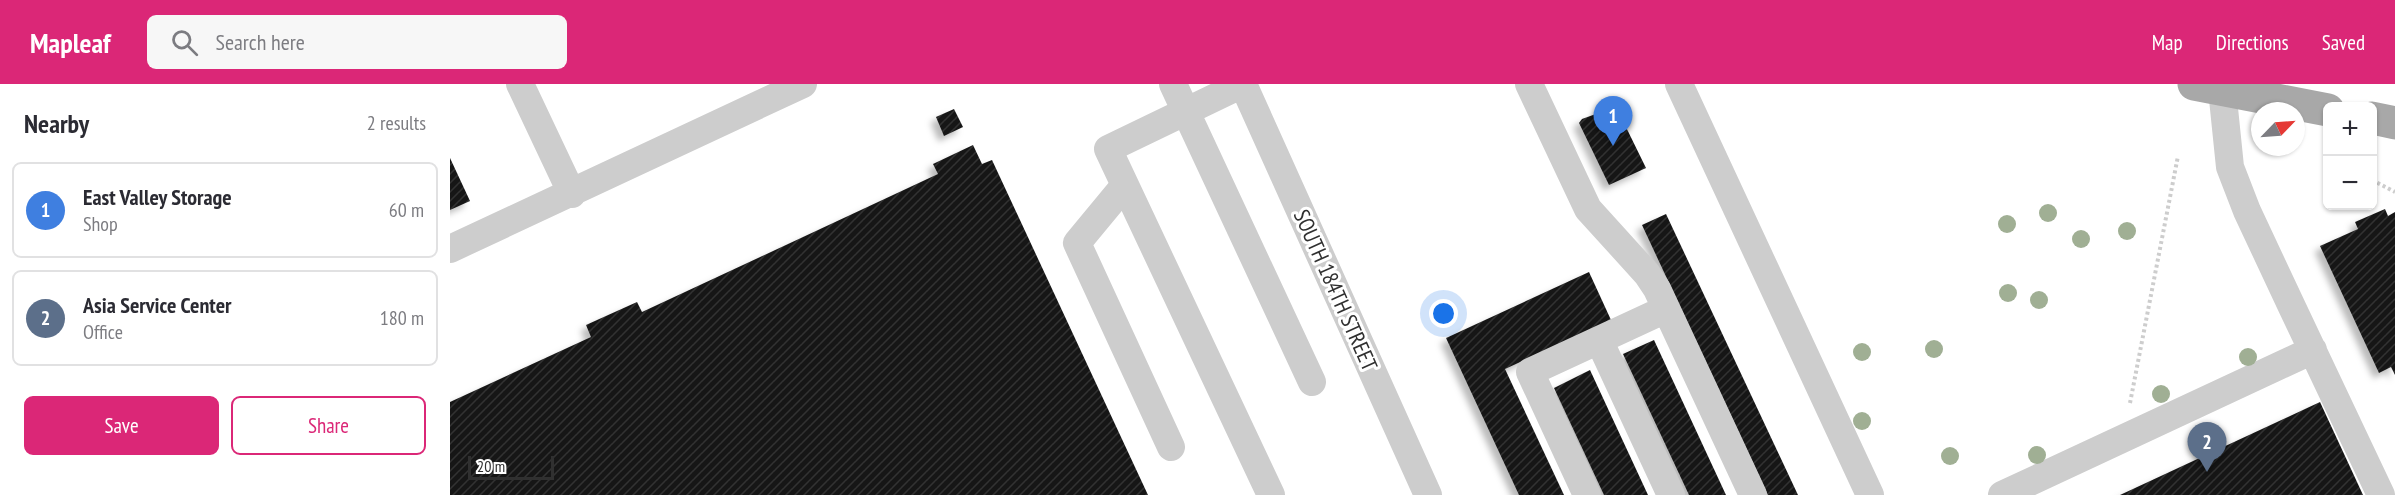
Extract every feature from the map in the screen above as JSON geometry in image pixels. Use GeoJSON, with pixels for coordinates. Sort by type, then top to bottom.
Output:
{"type":"FeatureCollection","features":[{"type":"Feature","properties":{"kind":"main road"},"geometry":{"type":"LineString","coordinates":[[2208,87],[2323,109]]}},
{"type":"Feature","properties":{"kind":"main road"},"geometry":{"type":"LineString","coordinates":[[2377,119],[2395,123]]}},
{"type":"Feature","properties":{"kind":"street"},"geometry":{"type":"LineString","coordinates":[[520,84],[572,194]]}},
{"type":"Feature","properties":{"kind":"street"},"geometry":{"type":"LineString","coordinates":[[450,249],[572,194],[803,84]]}},
{"type":"Feature","properties":{"kind":"street"},"geometry":{"type":"LineString","coordinates":[[1173,84],[1312,382]]}},
{"type":"Feature","properties":{"kind":"street"},"geometry":{"type":"LineString","coordinates":[[1243,84],[1108,149],[1271,495]]}},
{"type":"Feature","properties":{"kind":"street","name":"SOUTH 184TH STREET"},"geometry":{"type":"LineString","coordinates":[[1243,84],[1428,495]]}},
{"type":"Feature","properties":{"kind":"street"},"geometry":{"type":"LineString","coordinates":[[1529,84],[1588,209],[1647,274],[1666,309],[1753,495]]}},
{"type":"Feature","properties":{"kind":"street"},"geometry":{"type":"LineString","coordinates":[[1679,84],[1870,495]]}},
{"type":"Feature","properties":{"kind":"street"},"geometry":{"type":"LineString","coordinates":[[2208,87],[2230,167],[2247,211],[2381,495]]}},
{"type":"Feature","properties":{"kind":"street"},"geometry":{"type":"LineString","coordinates":[[1125,185],[1077,243],[1171,447]]}},
{"type":"Feature","properties":{"kind":"street"},"geometry":{"type":"LineString","coordinates":[[1587,495],[1530,372],[1666,309]]}},
{"type":"Feature","properties":{"kind":"street"},"geometry":{"type":"LineString","coordinates":[[1599,340],[1671,495]]}},
{"type":"Feature","properties":{"kind":"street"},"geometry":{"type":"LineString","coordinates":[[2002,495],[2313,350]]}},
{"type":"Feature","properties":{"kind":"path"},"geometry":{"type":"LineString","coordinates":[[2128,412],[2178,156]]}},
{"type":"Feature","properties":{"kind":"path"},"geometry":{"type":"LineString","coordinates":[[2377,182],[2395,192]]}},
{"type":"Feature","properties":{"kind":"building"},"geometry":{"type":"Polygon","coordinates":[[[954,109],[963,127],[944,136],[936,117],[954,109]]]}},
{"type":"Feature","properties":{"kind":"building"},"geometry":{"type":"Polygon","coordinates":[[[1604,111],[1611,124],[1622,119],[1646,168],[1609,185],[1579,123],[1582,119],[1604,111]]]}},
{"type":"Feature","properties":{"kind":"building"},"geometry":{"type":"Polygon","coordinates":[[[973,145],[982,164],[992,160],[1148,495],[450,495],[450,402],[591,337],[586,325],[637,302],[642,312],[938,174],[933,164],[973,145]]]}},
{"type":"Feature","properties":{"kind":"building"},"geometry":{"type":"Polygon","coordinates":[[[450,158],[470,201],[450,210],[450,158]]]}},
{"type":"Feature","properties":{"kind":"building"},"geometry":{"type":"Polygon","coordinates":[[[2385,209],[2388,216],[2395,212],[2395,375],[2391,367],[2379,373],[2320,246],[2358,229],[2355,222],[2385,209]]]}},
{"type":"Feature","properties":{"kind":"building"},"geometry":{"type":"Polygon","coordinates":[[[1666,214],[1798,495],[1768,495],[1642,225],[1666,214]]]}},
{"type":"Feature","properties":{"kind":"building"},"geometry":{"type":"Polygon","coordinates":[[[1589,272],[1611,320],[1505,369],[1564,495],[1519,495],[1446,338],[1589,272]]]}},
{"type":"Feature","properties":{"kind":"building"},"geometry":{"type":"Polygon","coordinates":[[[1654,340],[1726,495],[1689,495],[1623,354],[1654,340]]]}},
{"type":"Feature","properties":{"kind":"building"},"geometry":{"type":"Polygon","coordinates":[[[1590,370],[1648,495],[1604,495],[1554,388],[1590,370]]]}},
{"type":"Feature","properties":{"kind":"building"},"geometry":{"type":"Polygon","coordinates":[[[2320,402],[2363,495],[2120,495],[2234,442],[2320,402]]]}},
{"type":"Feature","properties":{"kind":"place","name":"East Valley Storage"},"geometry":{"type":"Point","coordinates":[1613,146]}},
{"type":"Feature","properties":{"kind":"place","name":"Asia Service Center"},"geometry":{"type":"Point","coordinates":[2207,472]}}]}
